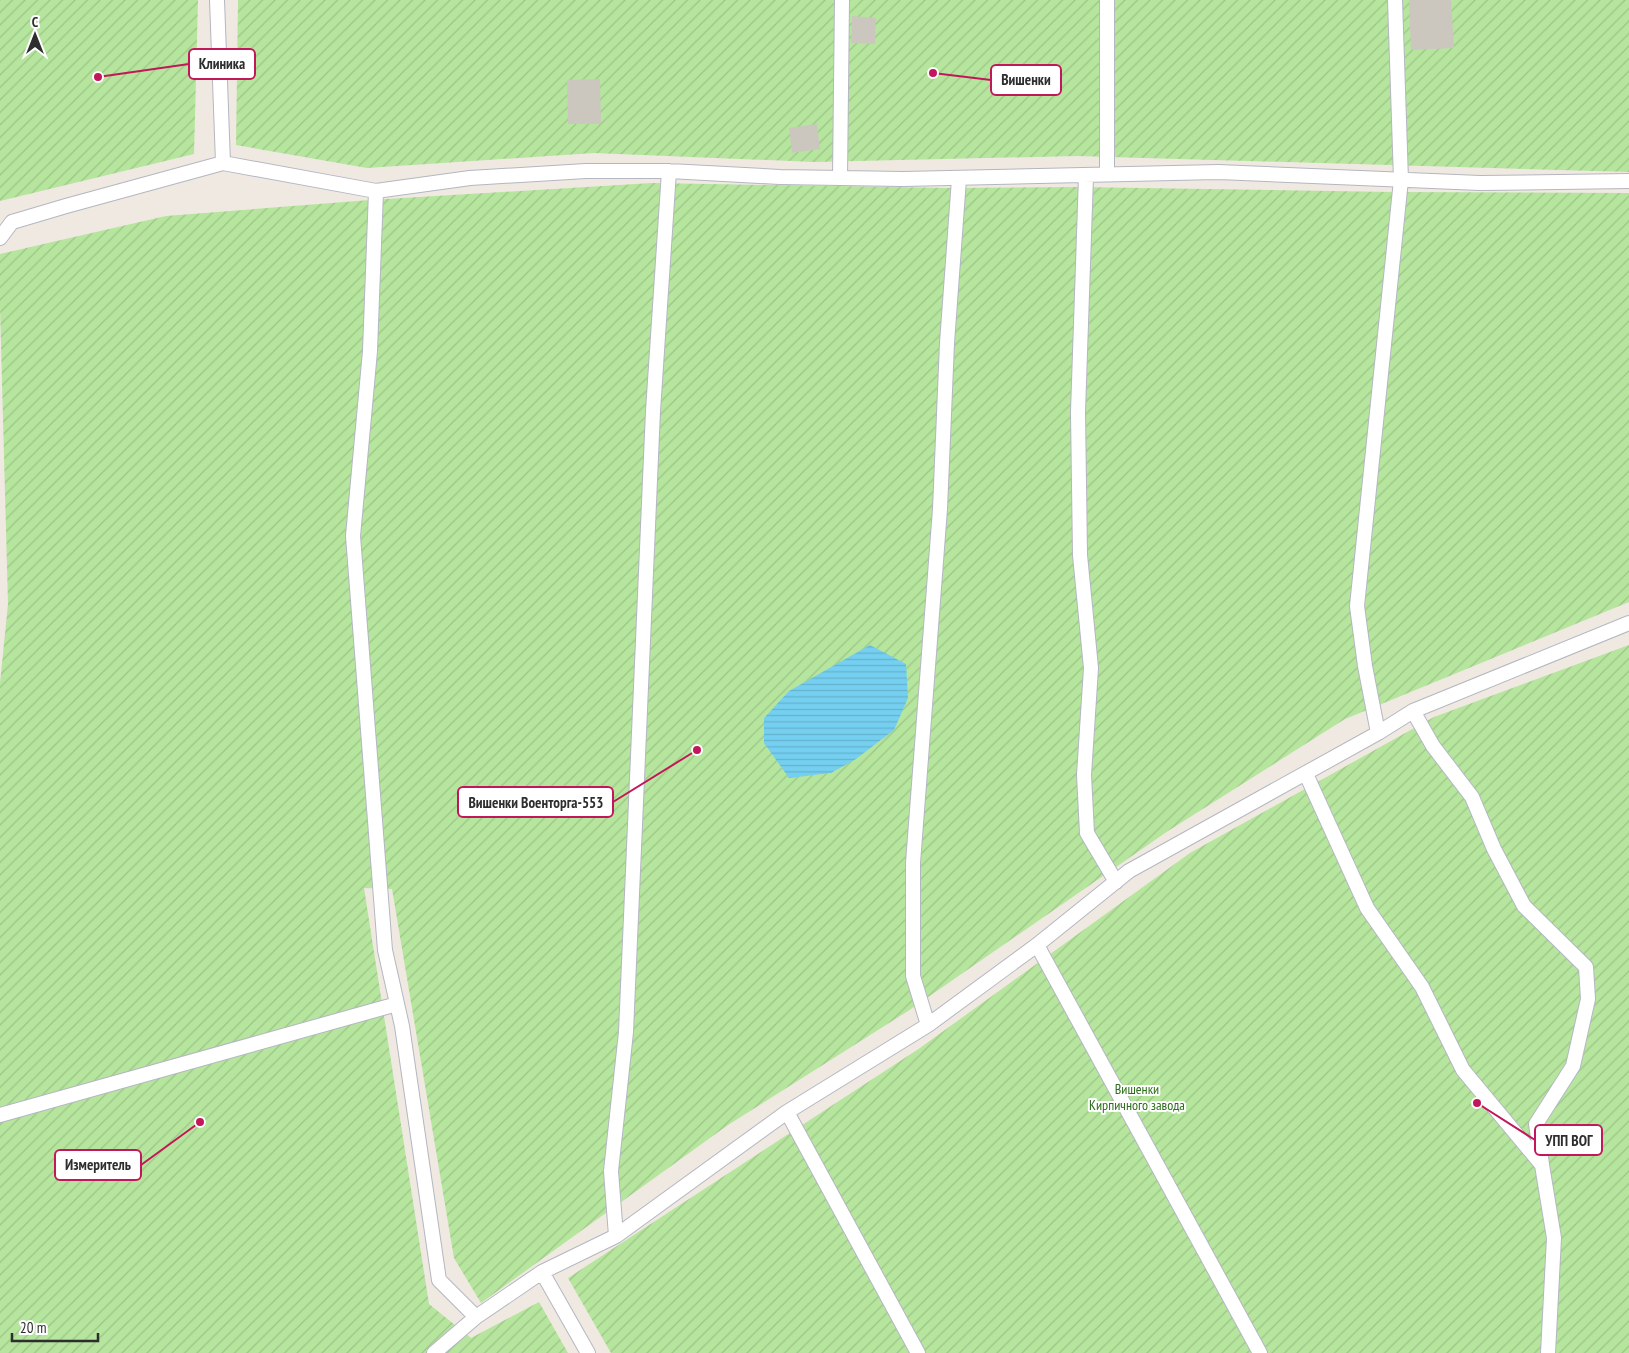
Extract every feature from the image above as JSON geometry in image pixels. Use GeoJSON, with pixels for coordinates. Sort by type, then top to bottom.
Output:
{"type":"FeatureCollection","features":[{"type":"Feature","properties":{"kind":"lane"},"geometry":{"type":"LineString","coordinates":[[216,0],[223,163]]}},
{"type":"Feature","properties":{"kind":"lane"},"geometry":{"type":"LineString","coordinates":[[840,178],[842,0]]}},
{"type":"Feature","properties":{"kind":"lane"},"geometry":{"type":"LineString","coordinates":[[1107,0],[1107,174]]}},
{"type":"Feature","properties":{"kind":"lane"},"geometry":{"type":"LineString","coordinates":[[1378,733],[1365,666],[1357,606],[1400,180],[1395,0]]}},
{"type":"Feature","properties":{"kind":"lane"},"geometry":{"type":"LineString","coordinates":[[0,238],[12,222],[223,163],[376,191],[470,178],[586,172],[668,172],[780,177],[959,179],[1218,172],[1480,183],[1629,181]]}},
{"type":"Feature","properties":{"kind":"lane"},"geometry":{"type":"LineString","coordinates":[[616,1236],[611,1171],[626,1032],[653,411],[668,172]]}},
{"type":"Feature","properties":{"kind":"lane"},"geometry":{"type":"LineString","coordinates":[[1086,176],[1078,412],[1080,555],[1091,668],[1084,775],[1087,833],[1116,882]]}},
{"type":"Feature","properties":{"kind":"lane"},"geometry":{"type":"LineString","coordinates":[[928,1025],[913,976],[913,863],[939,518],[947,343],[959,179]]}},
{"type":"Feature","properties":{"kind":"lane"},"geometry":{"type":"LineString","coordinates":[[376,191],[370,351],[353,536],[385,950],[404,1036],[439,1280],[476,1317]]}},
{"type":"Feature","properties":{"kind":"lane"},"geometry":{"type":"LineString","coordinates":[[434,1353],[476,1317],[542,1272],[616,1236],[787,1112],[928,1025],[1037,945],[1130,872],[1306,774],[1413,711],[1629,623]]}},
{"type":"Feature","properties":{"kind":"lane"},"geometry":{"type":"LineString","coordinates":[[1413,711],[1432,746],[1472,797],[1494,849],[1524,906],[1586,967],[1588,999],[1573,1066],[1536,1124],[1554,1238],[1548,1353]]}},
{"type":"Feature","properties":{"kind":"lane"},"geometry":{"type":"LineString","coordinates":[[1306,774],[1367,908],[1422,987],[1463,1070],[1542,1165]]}},
{"type":"Feature","properties":{"kind":"lane"},"geometry":{"type":"LineString","coordinates":[[1037,945],[1260,1353]]}},
{"type":"Feature","properties":{"kind":"lane"},"geometry":{"type":"LineString","coordinates":[[0,1115],[397,1004]]}},
{"type":"Feature","properties":{"kind":"lane"},"geometry":{"type":"LineString","coordinates":[[787,1112],[918,1353]]}},
{"type":"Feature","properties":{"kind":"lane"},"geometry":{"type":"LineString","coordinates":[[542,1272],[588,1353]]}},
{"type":"Feature","properties":{"kind":"green space"},"geometry":{"type":"Polygon","coordinates":[[[0,0],[198,0],[194,154],[0,201],[0,0]]]}},
{"type":"Feature","properties":{"kind":"green space"},"geometry":{"type":"Polygon","coordinates":[[[238,0],[1629,0],[1629,172],[1077,156],[815,162],[594,153],[367,168],[236,145],[238,0]]]}},
{"type":"Feature","properties":{"kind":"green space"},"geometry":{"type":"Polygon","coordinates":[[[652,183],[950,188],[1078,187],[1391,192],[1629,193],[1629,602],[1345,719],[1168,831],[908,1011],[728,1125],[481,1303],[454,1258],[392,889],[364,888],[429,1304],[471,1338],[539,1302],[568,1353],[0,1353],[0,683],[8,604],[0,254],[166,216],[370,200],[652,183]]]}},
{"type":"Feature","properties":{"kind":"green space","name":"Вишенки Кирпичного завода"},"geometry":{"type":"Polygon","coordinates":[[[1629,645],[1629,1353],[611,1353],[568,1278],[920,1048],[1190,853],[1434,717],[1629,645]]]}},
{"type":"Feature","properties":{"kind":"water"},"geometry":{"type":"Polygon","coordinates":[[[870,645],[906,664],[908,698],[894,730],[856,759],[831,773],[789,778],[764,743],[764,718],[789,691],[870,645]]]}},
{"type":"Feature","properties":{"kind":"building"},"geometry":{"type":"Polygon","coordinates":[[[1409,0],[1451,0],[1454,48],[1411,50],[1409,0]]]}},
{"type":"Feature","properties":{"kind":"building"},"geometry":{"type":"Polygon","coordinates":[[[852,16],[876,18],[875,44],[851,43],[852,16]]]}},
{"type":"Feature","properties":{"kind":"building"},"geometry":{"type":"Polygon","coordinates":[[[600,79],[601,124],[568,124],[567,80],[600,79]]]}},
{"type":"Feature","properties":{"kind":"building"},"geometry":{"type":"Polygon","coordinates":[[[817,124],[820,149],[792,153],[789,128],[817,124]]]}},
{"type":"Feature","properties":{"kind":"place","name":"Вишенки"},"geometry":{"type":"Point","coordinates":[933,73]}},
{"type":"Feature","properties":{"kind":"place","name":"Клиника"},"geometry":{"type":"Point","coordinates":[98,77]}},
{"type":"Feature","properties":{"kind":"place","name":"Вишенки Военторга-553"},"geometry":{"type":"Point","coordinates":[697,750]}},
{"type":"Feature","properties":{"kind":"place","name":"УПП ВОГ"},"geometry":{"type":"Point","coordinates":[1477,1103]}},
{"type":"Feature","properties":{"kind":"place","name":"Измеритель"},"geometry":{"type":"Point","coordinates":[200,1122]}}]}
